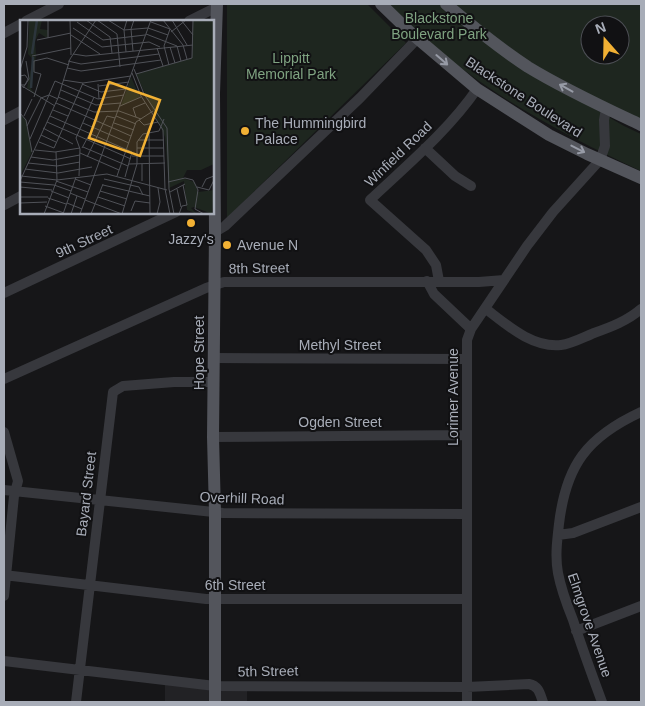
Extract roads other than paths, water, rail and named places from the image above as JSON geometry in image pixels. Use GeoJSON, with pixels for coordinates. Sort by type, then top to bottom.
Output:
{"type":"FeatureCollection","features":[{"type":"Feature","properties":{"kind":"main road","name":"Blackstone Boulevard"},"geometry":{"type":"LineString","coordinates":[[381,4],[477,89],[549,135],[641,178]]}},
{"type":"Feature","properties":{"kind":"main road","name":"Blackstone Boulevard"},"geometry":{"type":"LineString","coordinates":[[446,4],[480,32],[528,66],[606,109],[641,125]]}},
{"type":"Feature","properties":{"kind":"main road","name":"Hope Street"},"geometry":{"type":"LineString","coordinates":[[214,71],[217,5]]}},
{"type":"Feature","properties":{"kind":"main road","name":"Hope Street"},"geometry":{"type":"LineString","coordinates":[[214,196],[215,702]]}},
{"type":"Feature","properties":{"kind":"street"},"geometry":{"type":"LineString","coordinates":[[28,20],[59,4]]}},
{"type":"Feature","properties":{"kind":"street"},"geometry":{"type":"LineString","coordinates":[[191,20],[217,5]]}},
{"type":"Feature","properties":{"kind":"street"},"geometry":{"type":"LineString","coordinates":[[4,33],[20,25]]}},
{"type":"Feature","properties":{"kind":"street"},"geometry":{"type":"LineString","coordinates":[[215,232],[225,226],[360,98],[418,38]]}},
{"type":"Feature","properties":{"kind":"street","name":"Winfield Road"},"geometry":{"type":"LineString","coordinates":[[439,281],[436,265],[426,250],[370,200],[425,148],[477,89]]}},
{"type":"Feature","properties":{"kind":"street"},"geometry":{"type":"LineString","coordinates":[[600,160],[605,146],[604,120],[606,109]]}},
{"type":"Feature","properties":{"kind":"street"},"geometry":{"type":"LineString","coordinates":[[4,120],[20,111]]}},
{"type":"Feature","properties":{"kind":"street"},"geometry":{"type":"LineString","coordinates":[[425,148],[455,176],[471,186]]}},
{"type":"Feature","properties":{"kind":"street","name":"Lorimer Avenue"},"geometry":{"type":"LineString","coordinates":[[467,702],[467,340],[471,329],[553,212],[600,160]]}},
{"type":"Feature","properties":{"kind":"street"},"geometry":{"type":"LineString","coordinates":[[4,205],[20,197]]}},
{"type":"Feature","properties":{"kind":"street","name":"9th Street"},"geometry":{"type":"LineString","coordinates":[[4,293],[172,214]]}},
{"type":"Feature","properties":{"kind":"street","name":"8th Street"},"geometry":{"type":"LineString","coordinates":[[4,379],[224,282],[479,282],[504,280]]}},
{"type":"Feature","properties":{"kind":"street"},"geometry":{"type":"LineString","coordinates":[[427,281],[434,294],[471,329]]}},
{"type":"Feature","properties":{"kind":"street"},"geometry":{"type":"LineString","coordinates":[[486,309],[521,335],[532,340],[562,345],[618,324],[630,318],[641,309]]}},
{"type":"Feature","properties":{"kind":"street","name":"Methyl Street"},"geometry":{"type":"LineString","coordinates":[[214,358],[467,358]]}},
{"type":"Feature","properties":{"kind":"street","name":"Bayard Street"},"geometry":{"type":"LineString","coordinates":[[76,702],[112,398],[116,389],[123,386],[157,383],[214,382]]}},
{"type":"Feature","properties":{"kind":"street","name":"Elmgrove Avenue"},"geometry":{"type":"LineString","coordinates":[[602,702],[576,631],[558,573],[556,557],[561,507],[574,467],[586,450],[600,436],[626,419],[641,412]]}},
{"type":"Feature","properties":{"kind":"street"},"geometry":{"type":"LineString","coordinates":[[4,432],[18,481],[14,496],[4,596]]}},
{"type":"Feature","properties":{"kind":"street","name":"Ogden Street"},"geometry":{"type":"LineString","coordinates":[[213,437],[466,435]]}},
{"type":"Feature","properties":{"kind":"street","name":"Overhill Road"},"geometry":{"type":"LineString","coordinates":[[4,490],[215,512],[466,514]]}},
{"type":"Feature","properties":{"kind":"street"},"geometry":{"type":"LineString","coordinates":[[558,535],[573,533],[641,507]]}},
{"type":"Feature","properties":{"kind":"street","name":"6th Street"},"geometry":{"type":"LineString","coordinates":[[5,575],[215,599],[467,599]]}},
{"type":"Feature","properties":{"kind":"street"},"geometry":{"type":"LineString","coordinates":[[576,631],[641,606]]}},
{"type":"Feature","properties":{"kind":"street","name":"5th Street"},"geometry":{"type":"LineString","coordinates":[[4,661],[215,686],[467,687],[534,685],[538,689],[543,702]]}},
{"type":"Feature","properties":{"kind":"place","name":"The Hummingbird Palace"},"geometry":{"type":"Point","coordinates":[245,131]}},
{"type":"Feature","properties":{"kind":"place","name":"Jazzy's"},"geometry":{"type":"Point","coordinates":[191,223]}},
{"type":"Feature","properties":{"kind":"place","name":"Avenue N"},"geometry":{"type":"Point","coordinates":[227,245]}},
{"type":"Feature","properties":{"kind":"park label","name":"Blackstone Boulevard Park"},"geometry":{"type":"Point","coordinates":[439,26]}},
{"type":"Feature","properties":{"kind":"park label","name":"Lippitt Memorial Park"},"geometry":{"type":"Point","coordinates":[291,66]}}]}
